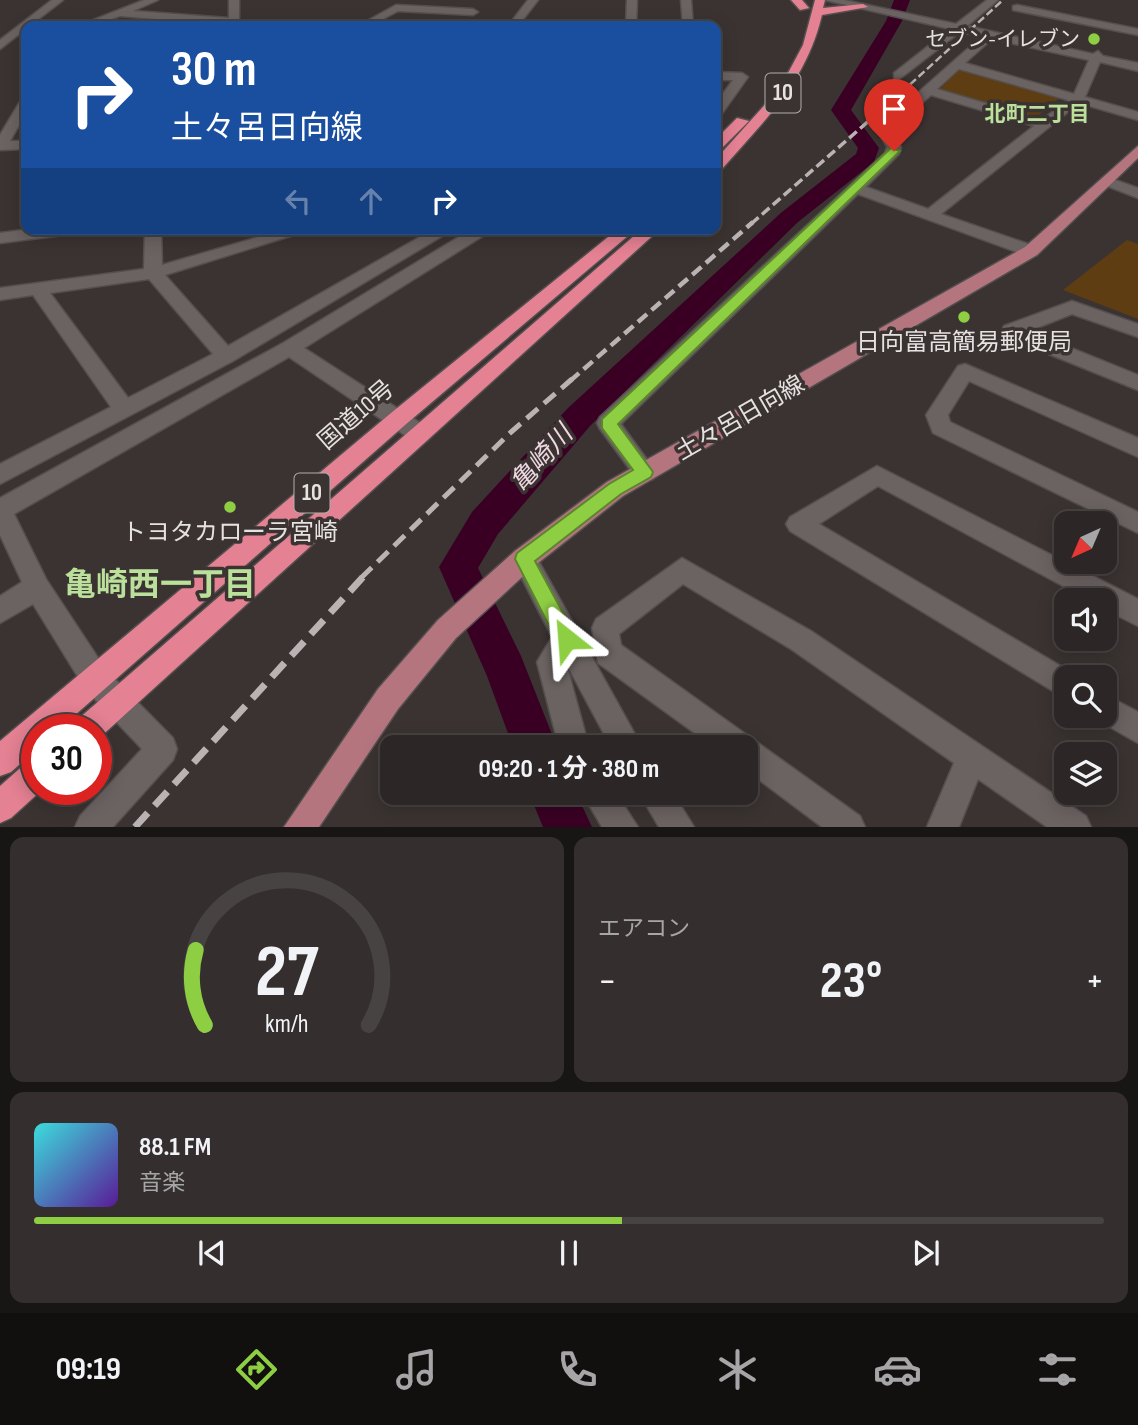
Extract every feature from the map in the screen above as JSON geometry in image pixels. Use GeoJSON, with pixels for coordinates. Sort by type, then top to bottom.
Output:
{"type":"FeatureCollection","features":[{"type":"Feature","properties":{"kind":"highway","name":"10"},"geometry":{"type":"LineString","coordinates":[[721,161],[785,90],[809,45],[820,0]]}},
{"type":"Feature","properties":{"kind":"highway","name":"10"},"geometry":{"type":"LineString","coordinates":[[721,141],[756,107],[797,44],[802,3]]}},
{"type":"Feature","properties":{"kind":"highway"},"geometry":{"type":"LineString","coordinates":[[817,13],[859,4]]}},
{"type":"Feature","properties":{"kind":"highway","name":"国道10号"},"geometry":{"type":"LineString","coordinates":[[0,761],[398,419],[630,235]]}},
{"type":"Feature","properties":{"kind":"highway","name":"国道10号"},"geometry":{"type":"LineString","coordinates":[[105,714],[419,434],[631,235]]}},
{"type":"Feature","properties":{"kind":"highway"},"geometry":{"type":"LineString","coordinates":[[0,807],[21,789]]}},
{"type":"Feature","properties":{"kind":"main road","name":"土々呂日向線"},"geometry":{"type":"LineString","coordinates":[[300,827],[388,699],[456,621],[524,559],[615,489],[1031,251],[1138,150]]}},
{"type":"Feature","properties":{"kind":"street"},"geometry":{"type":"LineString","coordinates":[[31,21],[58,0]]}},
{"type":"Feature","properties":{"kind":"street"},"geometry":{"type":"LineString","coordinates":[[97,21],[153,0]]}},
{"type":"Feature","properties":{"kind":"street"},"geometry":{"type":"LineString","coordinates":[[234,0],[234,21]]}},
{"type":"Feature","properties":{"kind":"street"},"geometry":{"type":"LineString","coordinates":[[517,21],[533,0]]}},
{"type":"Feature","properties":{"kind":"street"},"geometry":{"type":"LineString","coordinates":[[632,0],[632,21]]}},
{"type":"Feature","properties":{"kind":"street"},"geometry":{"type":"LineString","coordinates":[[686,0],[688,21]]}},
{"type":"Feature","properties":{"kind":"street"},"geometry":{"type":"LineString","coordinates":[[830,0],[859,4]]}},
{"type":"Feature","properties":{"kind":"street"},"geometry":{"type":"LineString","coordinates":[[844,0],[961,26],[1006,19],[1054,16],[1138,32]]}},
{"type":"Feature","properties":{"kind":"street"},"geometry":{"type":"LineString","coordinates":[[909,15],[913,0]]}},
{"type":"Feature","properties":{"kind":"street"},"geometry":{"type":"LineString","coordinates":[[898,76],[989,1]]}},
{"type":"Feature","properties":{"kind":"street"},"geometry":{"type":"LineString","coordinates":[[372,21],[396,8],[474,6]]}},
{"type":"Feature","properties":{"kind":"street"},"geometry":{"type":"LineString","coordinates":[[463,21],[474,6]]}},
{"type":"Feature","properties":{"kind":"street"},"geometry":{"type":"LineString","coordinates":[[1054,16],[1063,8]]}},
{"type":"Feature","properties":{"kind":"street"},"geometry":{"type":"LineString","coordinates":[[120,13],[203,21]]}},
{"type":"Feature","properties":{"kind":"street"},"geometry":{"type":"LineString","coordinates":[[1006,19],[1097,56],[1138,65]]}},
{"type":"Feature","properties":{"kind":"street"},"geometry":{"type":"LineString","coordinates":[[645,472],[608,423],[894,151],[884,130],[1006,19]]}},
{"type":"Feature","properties":{"kind":"street"},"geometry":{"type":"LineString","coordinates":[[1,45],[21,29]]}},
{"type":"Feature","properties":{"kind":"street"},"geometry":{"type":"LineString","coordinates":[[930,215],[1078,98],[1097,56]]}},
{"type":"Feature","properties":{"kind":"street"},"geometry":{"type":"LineString","coordinates":[[958,65],[1138,116]]}},
{"type":"Feature","properties":{"kind":"street"},"geometry":{"type":"LineString","coordinates":[[721,76],[742,77],[721,105]]}},
{"type":"Feature","properties":{"kind":"street"},"geometry":{"type":"LineString","coordinates":[[929,90],[1044,125]]}},
{"type":"Feature","properties":{"kind":"street"},"geometry":{"type":"LineString","coordinates":[[0,146],[21,109]]}},
{"type":"Feature","properties":{"kind":"street"},"geometry":{"type":"LineString","coordinates":[[0,146],[21,145]]}},
{"type":"Feature","properties":{"kind":"street"},"geometry":{"type":"LineString","coordinates":[[1107,181],[1138,193]]}},
{"type":"Feature","properties":{"kind":"street"},"geometry":{"type":"LineString","coordinates":[[855,188],[1031,251]]}},
{"type":"Feature","properties":{"kind":"street"},"geometry":{"type":"LineString","coordinates":[[0,238],[21,234]]}},
{"type":"Feature","properties":{"kind":"street"},"geometry":{"type":"LineString","coordinates":[[153,235],[153,273],[226,356]]}},
{"type":"Feature","properties":{"kind":"street"},"geometry":{"type":"LineString","coordinates":[[0,294],[153,273],[284,235]]}},
{"type":"Feature","properties":{"kind":"street"},"geometry":{"type":"LineString","coordinates":[[0,475],[226,356],[436,235]]}},
{"type":"Feature","properties":{"kind":"street"},"geometry":{"type":"LineString","coordinates":[[91,827],[162,749],[116,704],[96,680],[37,587],[0,510],[290,348],[472,235]]}},
{"type":"Feature","properties":{"kind":"street"},"geometry":{"type":"LineString","coordinates":[[39,290],[124,409]]}},
{"type":"Feature","properties":{"kind":"street"},"geometry":{"type":"LineString","coordinates":[[1138,331],[1072,307],[1010,331],[1138,383]]}},
{"type":"Feature","properties":{"kind":"street"},"geometry":{"type":"LineString","coordinates":[[290,348],[419,434]]}},
{"type":"Feature","properties":{"kind":"street"},"geometry":{"type":"LineString","coordinates":[[1138,448],[965,371],[937,415],[941,427],[1138,523]]}},
{"type":"Feature","properties":{"kind":"street"},"geometry":{"type":"LineString","coordinates":[[1054,678],[798,524],[877,475],[1138,613]]}},
{"type":"Feature","properties":{"kind":"street"},"geometry":{"type":"LineString","coordinates":[[524,559],[620,735]]}},
{"type":"Feature","properties":{"kind":"street"},"geometry":{"type":"LineString","coordinates":[[722,735],[608,653],[606,628],[682,570],[801,640],[1075,827]]}},
{"type":"Feature","properties":{"kind":"street"},"geometry":{"type":"LineString","coordinates":[[0,610],[37,587]]}},
{"type":"Feature","properties":{"kind":"street"},"geometry":{"type":"LineString","coordinates":[[567,639],[551,662],[571,735]]}},
{"type":"Feature","properties":{"kind":"street"},"geometry":{"type":"LineString","coordinates":[[1117,716],[1138,728]]}},
{"type":"Feature","properties":{"kind":"street"},"geometry":{"type":"LineString","coordinates":[[943,827],[972,757]]}},
{"type":"Feature","properties":{"kind":"street"},"geometry":{"type":"LineString","coordinates":[[758,761],[849,827]]}},
{"type":"Feature","properties":{"kind":"street"},"geometry":{"type":"LineString","coordinates":[[606,805],[622,827]]}},
{"type":"Feature","properties":{"kind":"street"},"geometry":{"type":"LineString","coordinates":[[662,805],[678,827]]}},
{"type":"Feature","properties":{"kind":"shaded area"},"geometry":{"type":"Polygon","coordinates":[[[959,69],[1061,97],[1035,118],[940,89],[959,69]]]}},
{"type":"Feature","properties":{"kind":"shaded area"},"geometry":{"type":"Polygon","coordinates":[[[1127,240],[1138,244],[1138,319],[1063,290],[1127,240]]]}},
{"type":"Feature","properties":{"kind":"waterway","name":"亀崎川"},"geometry":{"type":"LineString","coordinates":[[530,735],[506,671],[458,567],[485,523],[579,417],[790,217],[866,157],[869,148],[841,110],[894,21],[902,0]]}},
{"type":"Feature","properties":{"kind":"waterway","name":"亀崎川"},"geometry":{"type":"LineString","coordinates":[[558,805],[568,827]]}},
{"type":"Feature","properties":{"kind":"railway"},"geometry":{"type":"LineString","coordinates":[[893,100],[1003,0]]}},
{"type":"Feature","properties":{"kind":"railway"},"geometry":{"type":"LineString","coordinates":[[751,224],[895,98]]}},
{"type":"Feature","properties":{"kind":"railway"},"geometry":{"type":"LineString","coordinates":[[570,381],[753,222]]}},
{"type":"Feature","properties":{"kind":"railway"},"geometry":{"type":"LineString","coordinates":[[361,578],[510,433],[572,379]]}},
{"type":"Feature","properties":{"kind":"railway"},"geometry":{"type":"LineString","coordinates":[[135,827],[363,577]]}},
{"type":"Feature","properties":{"kind":"place","name":"セブン-イレブン"},"geometry":{"type":"Point","coordinates":[1094,39]}},
{"type":"Feature","properties":{"kind":"place","name":"日向富高簡易郵便局"},"geometry":{"type":"Point","coordinates":[964,317]}},
{"type":"Feature","properties":{"kind":"place","name":"トヨタカローラ宮崎"},"geometry":{"type":"Point","coordinates":[230,507]}},
{"type":"Feature","properties":{"kind":"district","name":"北町二丁目"},"geometry":{"type":"Point","coordinates":[1037,114]}},
{"type":"Feature","properties":{"kind":"district","name":"亀崎西一丁目"},"geometry":{"type":"Point","coordinates":[160,585]}},
{"type":"Feature","properties":{"kind":"route"},"geometry":{"type":"LineString","coordinates":[[567,639],[524,559],[615,489],[645,472],[608,423],[894,151]]}}]}
